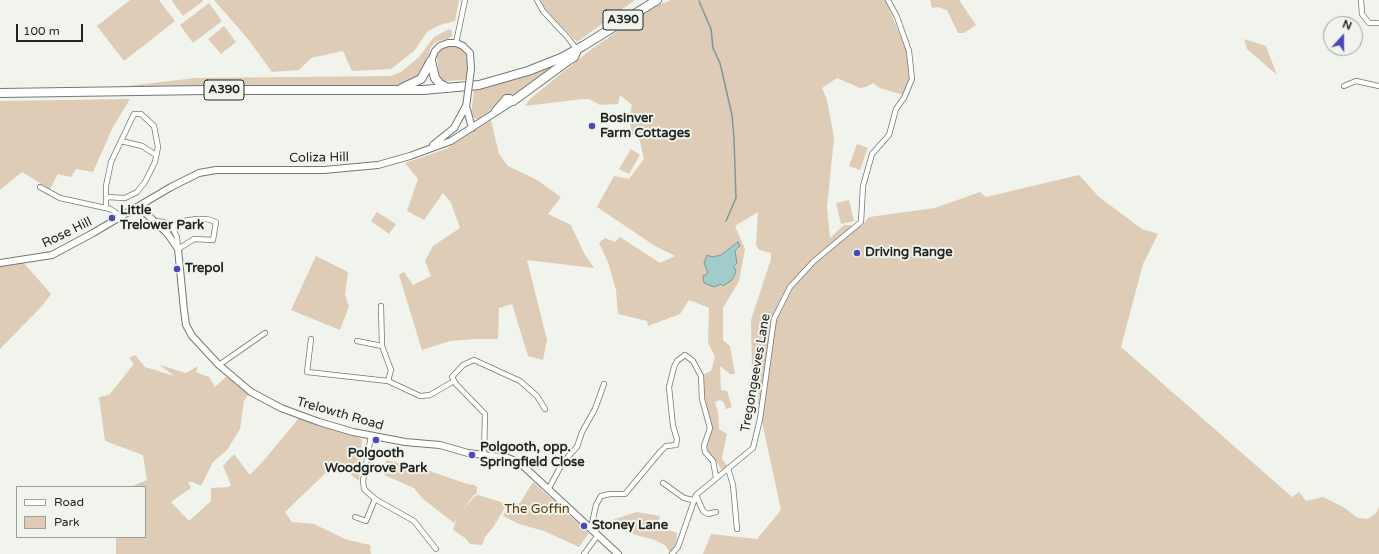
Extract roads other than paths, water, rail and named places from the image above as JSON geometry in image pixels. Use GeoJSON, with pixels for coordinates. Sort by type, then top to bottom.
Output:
{"type":"FeatureCollection","features":[{"type":"Feature","properties":{"kind":"highway","name":"A390"},"geometry":{"type":"LineString","coordinates":[[0,93],[398,90],[479,85],[514,76],[577,50],[657,0]]}},
{"type":"Feature","properties":{"kind":"highway"},"geometry":{"type":"LineString","coordinates":[[513,100],[574,57],[577,50]]}},
{"type":"Feature","properties":{"kind":"highway"},"geometry":{"type":"LineString","coordinates":[[431,61],[434,78],[440,84],[448,88]]}},
{"type":"Feature","properties":{"kind":"highway"},"geometry":{"type":"LineString","coordinates":[[398,90],[417,82],[431,61]]}},
{"type":"Feature","properties":{"kind":"street"},"geometry":{"type":"LineString","coordinates":[[456,43],[465,0]]}},
{"type":"Feature","properties":{"kind":"street"},"geometry":{"type":"LineString","coordinates":[[537,0],[543,11],[570,39],[577,50]]}},
{"type":"Feature","properties":{"kind":"street","name":"Tregongeeves Lane"},"geometry":{"type":"LineString","coordinates":[[672,554],[678,547],[696,494],[753,448],[760,419],[774,319],[790,287],[814,261],[861,222],[863,186],[872,154],[889,135],[896,109],[904,98],[912,79],[909,51],[897,17],[888,0]]}},
{"type":"Feature","properties":{"kind":"street"},"geometry":{"type":"LineString","coordinates":[[1361,0],[1362,14],[1369,23],[1379,24]]}},
{"type":"Feature","properties":{"kind":"street"},"geometry":{"type":"LineString","coordinates":[[431,61],[434,51],[440,46],[448,43],[456,43],[466,48],[470,53],[471,69],[463,117],[449,134],[431,148]]}},
{"type":"Feature","properties":{"kind":"street"},"geometry":{"type":"LineString","coordinates":[[1344,86],[1356,81],[1379,86]]}},
{"type":"Feature","properties":{"kind":"street","name":"Coliza Hill"},"geometry":{"type":"LineString","coordinates":[[139,207],[190,178],[204,172],[229,169],[324,170],[364,167],[410,156],[451,141],[495,111],[506,98],[513,100]]}},
{"type":"Feature","properties":{"kind":"street"},"geometry":{"type":"LineString","coordinates":[[106,197],[125,198],[137,192],[150,172],[158,147],[154,126],[141,114],[134,114],[111,162],[106,186],[106,197],[106,208]]}},
{"type":"Feature","properties":{"kind":"street"},"geometry":{"type":"LineString","coordinates":[[463,117],[472,128]]}},
{"type":"Feature","properties":{"kind":"street"},"geometry":{"type":"LineString","coordinates":[[121,141],[142,146],[156,155]]}},
{"type":"Feature","properties":{"kind":"street"},"geometry":{"type":"LineString","coordinates":[[40,187],[60,198],[106,208],[116,211],[122,216]]}},
{"type":"Feature","properties":{"kind":"street","name":"Rose Hill"},"geometry":{"type":"LineString","coordinates":[[0,263],[52,255],[139,207]]}},
{"type":"Feature","properties":{"kind":"street","name":"Trelowth Road"},"geometry":{"type":"LineString","coordinates":[[139,207],[167,233],[178,249],[186,325],[192,336],[219,365],[251,392],[264,400],[319,422],[371,436],[405,442],[440,445],[468,453],[508,458],[520,463],[549,488],[618,554]]}},
{"type":"Feature","properties":{"kind":"street"},"geometry":{"type":"LineString","coordinates":[[153,221],[164,222],[172,227],[177,237],[178,249],[194,239],[213,240],[216,222],[207,219],[196,219],[184,221],[172,227]]}},
{"type":"Feature","properties":{"kind":"street"},"geometry":{"type":"LineString","coordinates":[[381,306],[382,346],[391,370],[388,381]]}},
{"type":"Feature","properties":{"kind":"street"},"geometry":{"type":"LineString","coordinates":[[219,365],[265,333]]}},
{"type":"Feature","properties":{"kind":"street"},"geometry":{"type":"LineString","coordinates":[[311,339],[307,372],[388,381],[414,394],[425,396],[430,395],[454,381]]}},
{"type":"Feature","properties":{"kind":"street"},"geometry":{"type":"LineString","coordinates":[[357,341],[382,346]]}},
{"type":"Feature","properties":{"kind":"street"},"geometry":{"type":"LineString","coordinates":[[591,528],[596,505],[601,496],[610,494],[625,494],[666,446],[676,444],[677,439],[673,426],[669,387],[677,361],[685,355],[693,361],[701,376],[703,408],[710,428],[704,446],[705,452],[713,461],[716,477]]}},
{"type":"Feature","properties":{"kind":"street"},"geometry":{"type":"LineString","coordinates":[[484,454],[485,414],[452,377],[455,372],[468,361],[474,360],[520,381],[537,396],[545,409]]}},
{"type":"Feature","properties":{"kind":"street"},"geometry":{"type":"LineString","coordinates":[[549,488],[563,462],[577,447],[582,432],[595,409],[604,384]]}},
{"type":"Feature","properties":{"kind":"street"},"geometry":{"type":"LineString","coordinates":[[371,436],[363,485],[375,499],[414,521],[436,549]]}},
{"type":"Feature","properties":{"kind":"street"},"geometry":{"type":"LineString","coordinates":[[728,468],[733,485],[737,529]]}},
{"type":"Feature","properties":{"kind":"street"},"geometry":{"type":"LineString","coordinates":[[663,483],[684,498],[693,500]]}},
{"type":"Feature","properties":{"kind":"street"},"geometry":{"type":"LineString","coordinates":[[696,494],[703,511],[708,514],[716,512]]}},
{"type":"Feature","properties":{"kind":"street"},"geometry":{"type":"LineString","coordinates":[[355,517],[366,521],[375,499]]}},
{"type":"Feature","properties":{"kind":"street"},"geometry":{"type":"LineString","coordinates":[[584,554],[598,535]]}},
{"type":"Feature","properties":{"kind":"water"},"geometry":{"type":"Polygon","coordinates":[[[738,242],[740,246],[735,251],[737,263],[734,266],[736,272],[732,280],[723,286],[721,284],[714,287],[704,283],[703,276],[708,273],[704,263],[707,255],[712,257],[721,255],[738,242]]]}},
{"type":"Feature","properties":{"kind":"waterway"},"geometry":{"type":"LineString","coordinates":[[699,1],[711,29],[713,48],[720,63],[732,115],[736,198],[726,221]]}},
{"type":"Feature","properties":{"kind":"place","name":"Bosinver Farm Cottages"},"geometry":{"type":"Point","coordinates":[592,126]}},
{"type":"Feature","properties":{"kind":"place","name":"Little Trelower Park"},"geometry":{"type":"Point","coordinates":[112,218]}},
{"type":"Feature","properties":{"kind":"place","name":"Driving Range"},"geometry":{"type":"Point","coordinates":[857,253]}},
{"type":"Feature","properties":{"kind":"place","name":"Trepol"},"geometry":{"type":"Point","coordinates":[177,269]}},
{"type":"Feature","properties":{"kind":"place","name":"Polgooth Woodgrove Park"},"geometry":{"type":"Point","coordinates":[376,440]}},
{"type":"Feature","properties":{"kind":"place","name":"Polgooth, opp. Springfield Close"},"geometry":{"type":"Point","coordinates":[472,455]}},
{"type":"Feature","properties":{"kind":"place","name":"Stoney Lane"},"geometry":{"type":"Point","coordinates":[584,526]}},
{"type":"Feature","properties":{"kind":"park label","name":"The Goffin"},"geometry":{"type":"Point","coordinates":[537,510]}}]}
